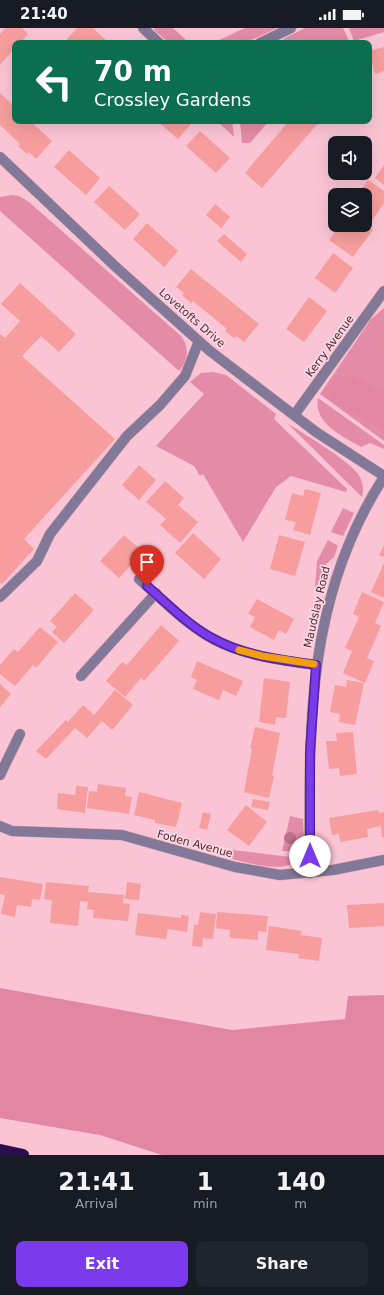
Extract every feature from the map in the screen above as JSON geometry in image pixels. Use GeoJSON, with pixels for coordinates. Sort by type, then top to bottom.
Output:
{"type":"FeatureCollection","features":[{"type":"Feature","properties":{"kind":"highway"},"geometry":{"type":"LineString","coordinates":[[0,1150],[23,1155]]}},
{"type":"Feature","properties":{"kind":"street"},"geometry":{"type":"LineString","coordinates":[[143,28],[156,40]]}},
{"type":"Feature","properties":{"kind":"street"},"geometry":{"type":"LineString","coordinates":[[266,40],[291,28]]}},
{"type":"Feature","properties":{"kind":"street","name":"Lovetofts Drive"},"geometry":{"type":"LineString","coordinates":[[1,160],[117,268],[199,341],[295,414],[316,432],[384,477]]}},
{"type":"Feature","properties":{"kind":"street","name":"Kerry Avenue"},"geometry":{"type":"LineString","coordinates":[[295,414],[384,291]]}},
{"type":"Feature","properties":{"kind":"street"},"geometry":{"type":"LineString","coordinates":[[0,597],[37,561],[50,534],[127,436],[160,406],[185,376],[199,341]]}},
{"type":"Feature","properties":{"kind":"street","name":"Maudslay Road"},"geometry":{"type":"LineString","coordinates":[[310,873],[310,752],[316,665],[328,603],[340,562],[362,514],[384,477]]}},
{"type":"Feature","properties":{"kind":"street"},"geometry":{"type":"LineString","coordinates":[[139,579],[189,623],[222,643],[262,656],[316,665]]}},
{"type":"Feature","properties":{"kind":"street"},"geometry":{"type":"LineString","coordinates":[[81,676],[156,593]]}},
{"type":"Feature","properties":{"kind":"street"},"geometry":{"type":"LineString","coordinates":[[0,775],[20,734]]}},
{"type":"Feature","properties":{"kind":"street","name":"Foden Avenue"},"geometry":{"type":"LineString","coordinates":[[0,826],[12,831],[122,835],[187,855],[263,873],[280,875],[310,873],[384,860]]}},
{"type":"Feature","properties":{"kind":"shaded area"},"geometry":{"type":"Polygon","coordinates":[[[155,28],[173,28],[186,40],[166,40],[154,30],[155,28]]]}},
{"type":"Feature","properties":{"kind":"shaded area"},"geometry":{"type":"Polygon","coordinates":[[[245,28],[277,28],[251,40],[219,40],[245,28]]]}},
{"type":"Feature","properties":{"kind":"shaded area"},"geometry":{"type":"Polygon","coordinates":[[[305,28],[343,28],[349,40],[284,40],[305,28]]]}},
{"type":"Feature","properties":{"kind":"shaded area"},"geometry":{"type":"Polygon","coordinates":[[[349,28],[384,28],[384,32],[354,40],[349,28]]]}},
{"type":"Feature","properties":{"kind":"shaded area"},"geometry":{"type":"Polygon","coordinates":[[[220,124],[232,124],[234,137],[220,124]]]}},
{"type":"Feature","properties":{"kind":"shaded area"},"geometry":{"type":"Polygon","coordinates":[[[240,124],[266,124],[250,143],[242,143],[240,124]]]}},
{"type":"Feature","properties":{"kind":"shaded area"},"geometry":{"type":"Polygon","coordinates":[[[12,195],[19,196],[29,202],[181,336],[186,345],[187,354],[179,371],[0,211],[0,197],[12,195]]]}},
{"type":"Feature","properties":{"kind":"shaded area"},"geometry":{"type":"Polygon","coordinates":[[[384,308],[384,441],[320,394],[371,319],[384,308]]]}},
{"type":"Feature","properties":{"kind":"shaded area"},"geometry":{"type":"Polygon","coordinates":[[[213,372],[226,375],[276,414],[274,419],[347,489],[346,492],[291,476],[276,487],[243,542],[203,474],[200,476],[194,466],[156,446],[204,394],[190,382],[201,373],[213,372]]]}},
{"type":"Feature","properties":{"kind":"shaded area"},"geometry":{"type":"Polygon","coordinates":[[[342,376],[354,377],[384,392],[384,431],[343,407],[328,396],[327,389],[330,383],[342,376]]]}},
{"type":"Feature","properties":{"kind":"shaded area"},"geometry":{"type":"Polygon","coordinates":[[[318,398],[384,445],[384,449],[370,443],[361,447],[330,428],[320,415],[318,398]]]}},
{"type":"Feature","properties":{"kind":"shaded area"},"geometry":{"type":"Polygon","coordinates":[[[287,423],[325,447],[353,468],[362,482],[362,497],[287,423]]]}},
{"type":"Feature","properties":{"kind":"shaded area"},"geometry":{"type":"Polygon","coordinates":[[[343,508],[354,513],[343,536],[331,532],[343,508]]]}},
{"type":"Feature","properties":{"kind":"shaded area"},"geometry":{"type":"Polygon","coordinates":[[[328,540],[338,546],[334,557],[325,565],[316,589],[317,561],[328,540]]]}},
{"type":"Feature","properties":{"kind":"shaded area"},"geometry":{"type":"Polygon","coordinates":[[[290,816],[303,819],[304,839],[302,852],[282,851],[290,816]]]}},
{"type":"Feature","properties":{"kind":"shaded area"},"geometry":{"type":"Polygon","coordinates":[[[208,847],[298,858],[289,865],[271,867],[208,852],[208,847]]]}},
{"type":"Feature","properties":{"kind":"shaded area"},"geometry":{"type":"Polygon","coordinates":[[[0,988],[232,1030],[345,1019],[348,996],[384,995],[384,1155],[162,1155],[100,1135],[0,1118],[0,988]]]}},
{"type":"Feature","properties":{"kind":"building"},"geometry":{"type":"Polygon","coordinates":[[[5,28],[22,28],[28,34],[23,40],[12,40],[12,51],[0,65],[0,34],[5,28]]]}},
{"type":"Feature","properties":{"kind":"building"},"geometry":{"type":"Polygon","coordinates":[[[77,28],[93,28],[106,40],[68,40],[67,39],[77,28]]]}},
{"type":"Feature","properties":{"kind":"building"},"geometry":{"type":"Polygon","coordinates":[[[384,47],[384,71],[375,74],[372,62],[372,50],[384,47]]]}},
{"type":"Feature","properties":{"kind":"building"},"geometry":{"type":"Polygon","coordinates":[[[0,93],[12,104],[12,124],[33,124],[52,141],[36,159],[29,152],[27,154],[18,146],[20,144],[0,125],[0,93]]]}},
{"type":"Feature","properties":{"kind":"building"},"geometry":{"type":"Polygon","coordinates":[[[160,124],[191,124],[178,139],[160,124]]]}},
{"type":"Feature","properties":{"kind":"building"},"geometry":{"type":"Polygon","coordinates":[[[286,124],[317,124],[262,188],[245,173],[286,124]]]}},
{"type":"Feature","properties":{"kind":"building"},"geometry":{"type":"Polygon","coordinates":[[[200,131],[230,158],[216,173],[186,146],[200,131]]]}},
{"type":"Feature","properties":{"kind":"building"},"geometry":{"type":"Polygon","coordinates":[[[69,150],[100,178],[86,195],[54,167],[69,150]]]}},
{"type":"Feature","properties":{"kind":"building"},"geometry":{"type":"Polygon","coordinates":[[[384,165],[384,185],[375,178],[384,165]]]}},
{"type":"Feature","properties":{"kind":"building"},"geometry":{"type":"Polygon","coordinates":[[[368,180],[384,191],[384,203],[372,221],[372,188],[362,188],[368,180]]]}},
{"type":"Feature","properties":{"kind":"building"},"geometry":{"type":"Polygon","coordinates":[[[109,186],[140,214],[125,230],[94,202],[109,186]]]}},
{"type":"Feature","properties":{"kind":"building"},"geometry":{"type":"Polygon","coordinates":[[[215,204],[230,217],[221,228],[206,215],[215,204]]]}},
{"type":"Feature","properties":{"kind":"building"},"geometry":{"type":"Polygon","coordinates":[[[147,223],[178,251],[164,267],[133,239],[147,223]]]}},
{"type":"Feature","properties":{"kind":"building"},"geometry":{"type":"Polygon","coordinates":[[[335,232],[372,232],[353,257],[329,240],[335,232]]]}},
{"type":"Feature","properties":{"kind":"building"},"geometry":{"type":"Polygon","coordinates":[[[224,234],[247,254],[241,262],[217,241],[224,234]]]}},
{"type":"Feature","properties":{"kind":"building"},"geometry":{"type":"Polygon","coordinates":[[[333,253],[353,268],[335,293],[315,278],[333,253]]]}},
{"type":"Feature","properties":{"kind":"building"},"geometry":{"type":"Polygon","coordinates":[[[191,269],[259,324],[244,342],[236,336],[234,338],[225,331],[227,329],[193,301],[191,303],[182,295],[184,293],[176,287],[191,269]]]}},
{"type":"Feature","properties":{"kind":"building"},"geometry":{"type":"Polygon","coordinates":[[[20,283],[76,334],[59,352],[41,336],[22,356],[115,439],[24,539],[34,549],[2,584],[0,583],[0,334],[5,338],[20,321],[1,304],[20,283]]]}},
{"type":"Feature","properties":{"kind":"building"},"geometry":{"type":"Polygon","coordinates":[[[309,297],[327,311],[304,342],[286,329],[309,297]]]}},
{"type":"Feature","properties":{"kind":"building"},"geometry":{"type":"Polygon","coordinates":[[[139,465],[156,480],[139,500],[122,485],[139,465]]]}},
{"type":"Feature","properties":{"kind":"building"},"geometry":{"type":"Polygon","coordinates":[[[165,481],[184,498],[178,505],[198,522],[180,543],[160,525],[166,519],[146,502],[165,481]]]}},
{"type":"Feature","properties":{"kind":"building"},"geometry":{"type":"Polygon","coordinates":[[[305,489],[321,493],[310,535],[293,530],[296,522],[285,520],[292,493],[303,496],[305,489]]]}},
{"type":"Feature","properties":{"kind":"building"},"geometry":{"type":"Polygon","coordinates":[[[193,533],[221,559],[204,579],[175,553],[193,533]]]}},
{"type":"Feature","properties":{"kind":"building"},"geometry":{"type":"Polygon","coordinates":[[[124,535],[143,552],[119,578],[100,561],[124,535]]]}},
{"type":"Feature","properties":{"kind":"building"},"geometry":{"type":"Polygon","coordinates":[[[279,535],[305,542],[295,576],[270,569],[279,535]]]}},
{"type":"Feature","properties":{"kind":"building"},"geometry":{"type":"Polygon","coordinates":[[[384,545],[384,557],[379,555],[384,545]]]}},
{"type":"Feature","properties":{"kind":"building"},"geometry":{"type":"Polygon","coordinates":[[[384,563],[384,598],[371,592],[384,563]]]}},
{"type":"Feature","properties":{"kind":"building"},"geometry":{"type":"Polygon","coordinates":[[[362,592],[384,602],[375,623],[381,626],[367,658],[374,661],[365,683],[343,673],[352,651],[345,648],[359,617],[353,614],[362,592]]]}},
{"type":"Feature","properties":{"kind":"building"},"geometry":{"type":"Polygon","coordinates":[[[75,593],[94,610],[64,643],[52,632],[57,627],[50,621],[75,593]]]}},
{"type":"Feature","properties":{"kind":"building"},"geometry":{"type":"Polygon","coordinates":[[[257,599],[294,619],[286,634],[279,630],[274,640],[250,627],[255,617],[248,614],[257,599]]]}},
{"type":"Feature","properties":{"kind":"building"},"geometry":{"type":"Polygon","coordinates":[[[161,625],[179,641],[144,681],[141,678],[125,697],[106,681],[122,662],[127,665],[161,625]]]}},
{"type":"Feature","properties":{"kind":"building"},"geometry":{"type":"Polygon","coordinates":[[[40,627],[58,642],[36,668],[33,665],[15,686],[0,674],[0,665],[14,649],[18,652],[40,627]]]}},
{"type":"Feature","properties":{"kind":"building"},"geometry":{"type":"Polygon","coordinates":[[[197,661],[243,681],[236,696],[223,690],[219,700],[193,689],[197,680],[191,677],[197,661]]]}},
{"type":"Feature","properties":{"kind":"building"},"geometry":{"type":"Polygon","coordinates":[[[264,678],[290,682],[286,718],[276,717],[275,725],[259,722],[264,678]]]}},
{"type":"Feature","properties":{"kind":"building"},"geometry":{"type":"Polygon","coordinates":[[[347,680],[364,683],[355,725],[339,722],[340,714],[330,712],[335,685],[346,687],[347,680]]]}},
{"type":"Feature","properties":{"kind":"building"},"geometry":{"type":"Polygon","coordinates":[[[0,684],[11,694],[0,707],[0,684]]]}},
{"type":"Feature","properties":{"kind":"building"},"geometry":{"type":"Polygon","coordinates":[[[115,690],[133,705],[112,730],[102,721],[87,738],[75,728],[46,759],[36,751],[66,720],[68,722],[83,705],[94,715],[115,690]]]}},
{"type":"Feature","properties":{"kind":"building"},"geometry":{"type":"Polygon","coordinates":[[[255,727],[280,733],[272,776],[274,776],[269,798],[244,792],[252,749],[250,748],[255,727]]]}},
{"type":"Feature","properties":{"kind":"building"},"geometry":{"type":"Polygon","coordinates":[[[353,732],[357,774],[340,776],[339,768],[329,769],[326,741],[337,741],[336,733],[353,732]]]}},
{"type":"Feature","properties":{"kind":"building"},"geometry":{"type":"Polygon","coordinates":[[[98,784],[126,788],[125,796],[132,797],[129,814],[87,808],[89,791],[97,792],[98,784]]]}},
{"type":"Feature","properties":{"kind":"building"},"geometry":{"type":"Polygon","coordinates":[[[76,786],[88,787],[85,813],[57,809],[58,793],[75,795],[76,786]]]}},
{"type":"Feature","properties":{"kind":"building"},"geometry":{"type":"Polygon","coordinates":[[[139,792],[182,803],[176,827],[155,823],[155,820],[134,815],[139,792]]]}},
{"type":"Feature","properties":{"kind":"building"},"geometry":{"type":"Polygon","coordinates":[[[253,799],[270,802],[268,810],[251,807],[253,799]]]}},
{"type":"Feature","properties":{"kind":"building"},"geometry":{"type":"Polygon","coordinates":[[[246,805],[267,822],[249,846],[227,830],[246,805]]]}},
{"type":"Feature","properties":{"kind":"building"},"geometry":{"type":"Polygon","coordinates":[[[378,810],[379,813],[384,812],[384,837],[382,837],[381,826],[367,829],[368,837],[340,842],[339,834],[332,835],[329,818],[378,810]]]}},
{"type":"Feature","properties":{"kind":"building"},"geometry":{"type":"Polygon","coordinates":[[[203,812],[211,814],[207,830],[199,828],[203,812]]]}},
{"type":"Feature","properties":{"kind":"building"},"geometry":{"type":"Polygon","coordinates":[[[0,877],[43,884],[40,900],[32,899],[31,907],[17,905],[15,917],[1,914],[5,895],[0,894],[0,877]]]}},
{"type":"Feature","properties":{"kind":"building"},"geometry":{"type":"Polygon","coordinates":[[[46,882],[89,886],[88,892],[124,895],[123,903],[130,904],[128,921],[93,918],[94,910],[87,909],[88,902],[80,901],[78,926],[50,923],[52,900],[44,899],[46,882]]]}},
{"type":"Feature","properties":{"kind":"building"},"geometry":{"type":"Polygon","coordinates":[[[127,882],[141,884],[139,900],[125,899],[127,882]]]}},
{"type":"Feature","properties":{"kind":"building"},"geometry":{"type":"Polygon","coordinates":[[[384,903],[384,926],[349,928],[347,905],[384,903]]]}},
{"type":"Feature","properties":{"kind":"building"},"geometry":{"type":"Polygon","coordinates":[[[200,912],[216,914],[213,939],[203,938],[202,947],[192,946],[194,925],[198,925],[200,912]]]}},
{"type":"Feature","properties":{"kind":"building"},"geometry":{"type":"Polygon","coordinates":[[[217,912],[268,916],[266,932],[258,931],[258,940],[230,938],[230,930],[216,928],[217,912]]]}},
{"type":"Feature","properties":{"kind":"building"},"geometry":{"type":"Polygon","coordinates":[[[138,913],[181,918],[181,915],[189,916],[187,932],[168,929],[166,939],[135,935],[138,913]]]}},
{"type":"Feature","properties":{"kind":"building"},"geometry":{"type":"Polygon","coordinates":[[[269,926],[302,931],[301,935],[322,938],[319,961],[298,958],[299,954],[266,950],[269,926]]]}},
{"type":"Feature","properties":{"kind":"slow traffic"},"geometry":{"type":"LineString","coordinates":[[239,650],[283,660],[314,664]]}},
{"type":"Feature","properties":{"kind":"route"},"geometry":{"type":"LineString","coordinates":[[147,586],[189,623],[222,643],[233,648],[262,656],[316,665],[311,717],[310,856]]}}]}
